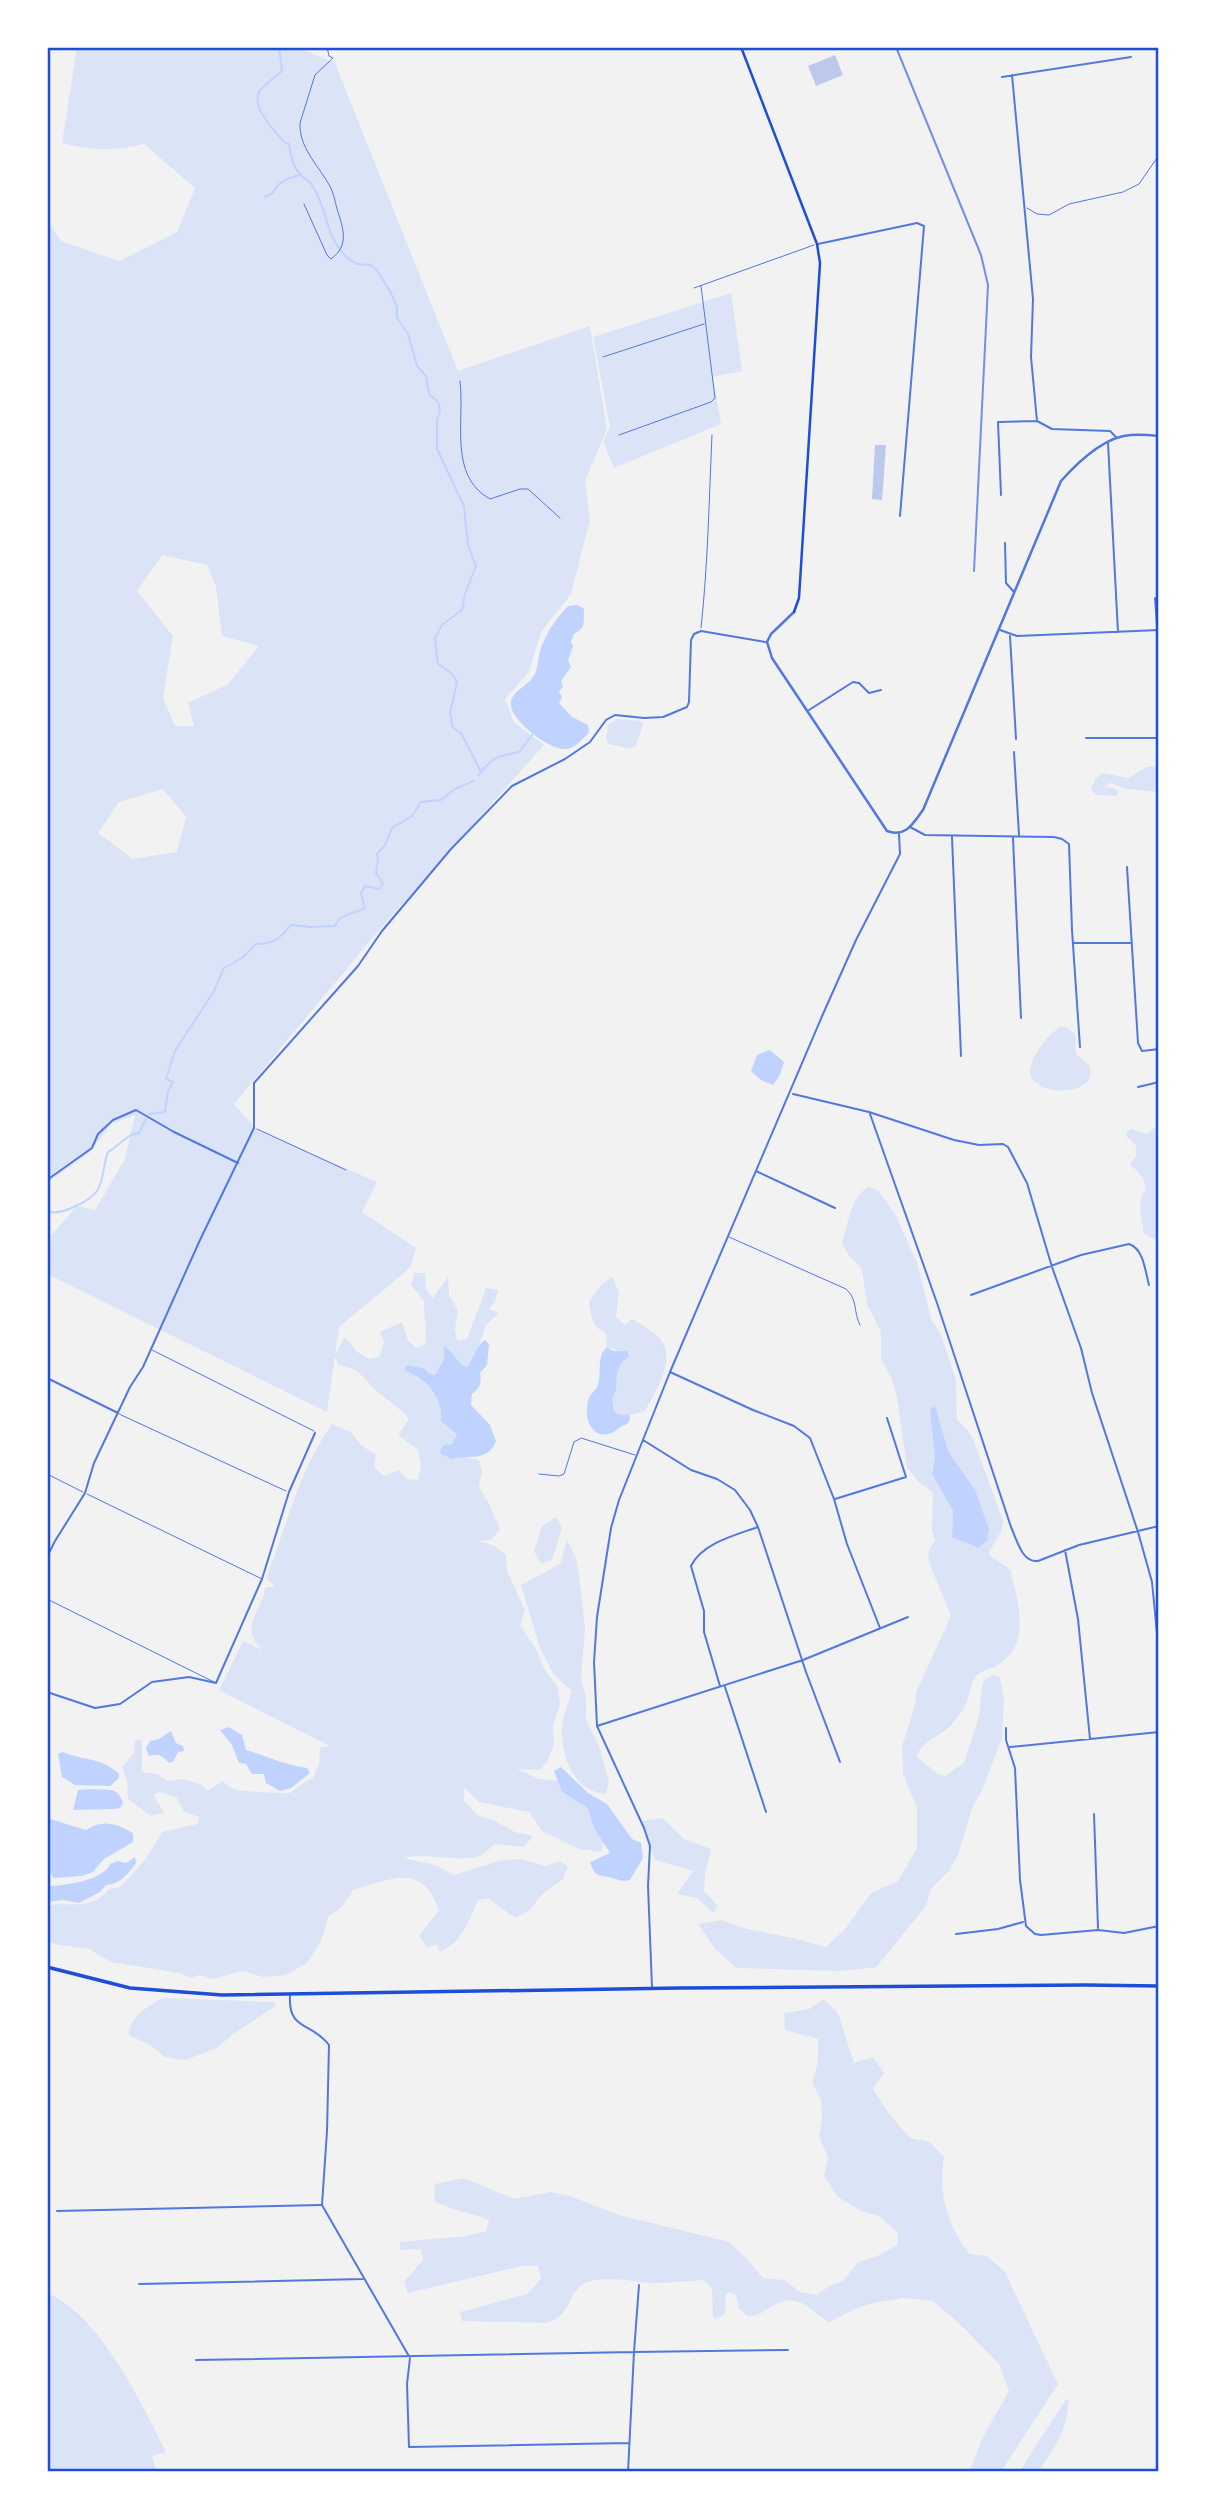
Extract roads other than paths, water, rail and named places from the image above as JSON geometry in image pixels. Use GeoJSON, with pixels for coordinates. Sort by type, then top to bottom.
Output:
{"type":"FeatureCollection","features":[{"type":"Feature","properties":{"kind":"highway"},"geometry":{"type":"LineString","coordinates":[[47,1967],[130,1988],[164,1992],[290,1996],[652,1989],[1159,1986]]}},
{"type":"Feature","properties":{"kind":"main road"},"geometry":{"type":"LineString","coordinates":[[741,47],[817,244],[820,262],[799,598],[794,612]]}},
{"type":"Feature","properties":{"kind":"street"},"geometry":{"type":"LineString","coordinates":[[1002,77],[1131,57]]}},
{"type":"Feature","properties":{"kind":"street"},"geometry":{"type":"LineString","coordinates":[[1012,75],[1033,299],[1031,357],[1037,421]]}},
{"type":"Feature","properties":{"kind":"street"},"geometry":{"type":"LineString","coordinates":[[817,244],[917,223],[924,226],[900,516]]}},
{"type":"Feature","properties":{"kind":"street"},"geometry":{"type":"LineString","coordinates":[[1001,495],[998,422],[1037,421],[1052,429],[1110,431],[1117,438]]}},
{"type":"Feature","properties":{"kind":"street"},"geometry":{"type":"LineString","coordinates":[[794,612],[771,634],[767,642],[776,664],[809,709],[887,831],[899,833],[910,827],[923,810],[1061,481],[1108,442],[1129,435],[1159,436]]}},
{"type":"Feature","properties":{"kind":"street"},"geometry":{"type":"LineString","coordinates":[[1108,442],[1118,632]]}},
{"type":"Feature","properties":{"kind":"street"},"geometry":{"type":"LineString","coordinates":[[1005,543],[1006,583],[1014,592]]}},
{"type":"Feature","properties":{"kind":"street"},"geometry":{"type":"LineString","coordinates":[[1156,598],[1159,653]]}},
{"type":"Feature","properties":{"kind":"street"},"geometry":{"type":"LineString","coordinates":[[998,629],[1010,635],[1158,630]]}},
{"type":"Feature","properties":{"kind":"street"},"geometry":{"type":"LineString","coordinates":[[47,1557],[54,1541],[85,1493],[94,1463],[151,1350],[200,1240],[239,1163],[254,1128],[254,1083],[358,966],[382,931],[451,849],[512,786],[590,742],[606,720],[615,715],[663,717],[687,707],[691,640],[694,634],[701,631],[767,642]]}},
{"type":"Feature","properties":{"kind":"street"},"geometry":{"type":"LineString","coordinates":[[1010,635],[1016,739]]}},
{"type":"Feature","properties":{"kind":"street"},"geometry":{"type":"LineString","coordinates":[[809,709],[853,682],[859,683],[872,694],[881,690]]}},
{"type":"Feature","properties":{"kind":"street"},"geometry":{"type":"LineString","coordinates":[[1086,738],[1159,738]]}},
{"type":"Feature","properties":{"kind":"street"},"geometry":{"type":"LineString","coordinates":[[1014,752],[1019,837]]}},
{"type":"Feature","properties":{"kind":"street"},"geometry":{"type":"LineString","coordinates":[[910,827],[925,835],[1062,839],[1069,845],[1080,1047]]}},
{"type":"Feature","properties":{"kind":"street"},"geometry":{"type":"LineString","coordinates":[[652,1989],[648,1886],[650,1846],[597,1726],[594,1662],[603,1573],[611,1528],[619,1500],[670,1372],[756,1171],[856,940],[900,854],[899,833]]}},
{"type":"Feature","properties":{"kind":"street"},"geometry":{"type":"LineString","coordinates":[[952,836],[961,1056]]}},
{"type":"Feature","properties":{"kind":"street"},"geometry":{"type":"LineString","coordinates":[[1013,837],[1021,1018]]}},
{"type":"Feature","properties":{"kind":"street"},"geometry":{"type":"LineString","coordinates":[[1127,867],[1138,1043],[1142,1051],[1159,1049]]}},
{"type":"Feature","properties":{"kind":"street"},"geometry":{"type":"LineString","coordinates":[[1073,943],[1132,943]]}},
{"type":"Feature","properties":{"kind":"street"},"geometry":{"type":"LineString","coordinates":[[1138,1087],[1159,1082]]}},
{"type":"Feature","properties":{"kind":"street"},"geometry":{"type":"LineString","coordinates":[[791,1093],[869,1112],[954,1140],[979,1145],[1003,1144],[1013,1153],[1027,1183],[1138,1532],[1152,1582],[1159,1654]]}},
{"type":"Feature","properties":{"kind":"street"},"geometry":{"type":"LineString","coordinates":[[47,1180],[92,1148],[98,1134],[113,1120],[136,1110],[174,1132],[239,1163]]}},
{"type":"Feature","properties":{"kind":"street"},"geometry":{"type":"LineString","coordinates":[[869,1112],[937,1303],[1010,1527],[1028,1561],[1038,1561],[1065,1549],[1159,1526]]}},
{"type":"Feature","properties":{"kind":"street"},"geometry":{"type":"LineString","coordinates":[[756,1171],[835,1208]]}},
{"type":"Feature","properties":{"kind":"street"},"geometry":{"type":"LineString","coordinates":[[971,1296],[1090,1252],[1134,1244],[1140,1252],[1149,1284]]}},
{"type":"Feature","properties":{"kind":"street"},"geometry":{"type":"LineString","coordinates":[[670,1372],[803,1432],[811,1441],[880,1628]]}},
{"type":"Feature","properties":{"kind":"street"},"geometry":{"type":"LineString","coordinates":[[47,1378],[119,1413]]}},
{"type":"Feature","properties":{"kind":"street"},"geometry":{"type":"LineString","coordinates":[[834,1499],[906,1477],[887,1418]]}},
{"type":"Feature","properties":{"kind":"street"},"geometry":{"type":"LineString","coordinates":[[47,1692],[95,1708],[120,1704],[152,1682],[189,1677],[216,1683],[262,1579],[289,1492],[315,1433]]}},
{"type":"Feature","properties":{"kind":"street"},"geometry":{"type":"LineString","coordinates":[[643,1440],[685,1467],[717,1479],[735,1490],[750,1510],[840,1762]]}},
{"type":"Feature","properties":{"kind":"street"},"geometry":{"type":"LineString","coordinates":[[720,1687],[705,1632],[702,1602],[691,1566],[694,1559],[727,1538],[758,1527]]}},
{"type":"Feature","properties":{"kind":"street"},"geometry":{"type":"LineString","coordinates":[[1065,1549],[1078,1619],[1090,1739]]}},
{"type":"Feature","properties":{"kind":"street"},"geometry":{"type":"LineString","coordinates":[[597,1726],[803,1660],[908,1617]]}},
{"type":"Feature","properties":{"kind":"street"},"geometry":{"type":"LineString","coordinates":[[724,1685],[766,1812]]}},
{"type":"Feature","properties":{"kind":"street"},"geometry":{"type":"LineString","coordinates":[[1006,1728],[1016,1779],[1017,1834],[1026,1926],[1035,1934],[1041,1935],[1098,1930],[1124,1933],[1159,1926]]}},
{"type":"Feature","properties":{"kind":"street"},"geometry":{"type":"LineString","coordinates":[[1009,1747],[1159,1732]]}},
{"type":"Feature","properties":{"kind":"street"},"geometry":{"type":"LineString","coordinates":[[1094,1814],[1098,1930]]}},
{"type":"Feature","properties":{"kind":"street"},"geometry":{"type":"LineString","coordinates":[[956,1934],[998,1929],[1024,1922]]}},
{"type":"Feature","properties":{"kind":"street"},"geometry":{"type":"LineString","coordinates":[[290,1996],[292,2018],[323,2038],[330,2050],[322,2205],[410,2358],[407,2384],[409,2447],[629,2443]]}},
{"type":"Feature","properties":{"kind":"street"},"geometry":{"type":"LineString","coordinates":[[57,2211],[322,2205]]}},
{"type":"Feature","properties":{"kind":"street"},"geometry":{"type":"LineString","coordinates":[[138,2284],[364,2279]]}},
{"type":"Feature","properties":{"kind":"street"},"geometry":{"type":"LineString","coordinates":[[628,2472],[639,2286]]}},
{"type":"Feature","properties":{"kind":"street"},"geometry":{"type":"LineString","coordinates":[[196,2360],[788,2350]]}},
{"type":"Feature","properties":{"kind":"lane"},"geometry":{"type":"LineString","coordinates":[[303,204],[327,256],[331,259],[344,242],[345,232],[329,184],[315,165],[300,132],[300,123],[315,75],[333,58],[327,47]]}},
{"type":"Feature","properties":{"kind":"lane"},"geometry":{"type":"LineString","coordinates":[[1023,206],[1037,214],[1049,215],[1069,204],[1123,192],[1139,184],[1159,155]]}},
{"type":"Feature","properties":{"kind":"lane"},"geometry":{"type":"LineString","coordinates":[[694,288],[817,244]]}},
{"type":"Feature","properties":{"kind":"lane"},"geometry":{"type":"LineString","coordinates":[[619,435],[711,402],[715,398],[701,286]]}},
{"type":"Feature","properties":{"kind":"lane"},"geometry":{"type":"LineString","coordinates":[[603,357],[706,323]]}},
{"type":"Feature","properties":{"kind":"lane"},"geometry":{"type":"LineString","coordinates":[[460,382],[463,410],[459,424],[460,443],[473,485],[490,499],[528,489],[560,518]]}},
{"type":"Feature","properties":{"kind":"lane"},"geometry":{"type":"LineString","coordinates":[[701,631],[707,576],[712,435]]}},
{"type":"Feature","properties":{"kind":"lane"},"geometry":{"type":"LineString","coordinates":[[254,1128],[346,1170]]}},
{"type":"Feature","properties":{"kind":"lane"},"geometry":{"type":"LineString","coordinates":[[729,1237],[846,1289],[855,1302],[860,1325]]}},
{"type":"Feature","properties":{"kind":"lane"},"geometry":{"type":"LineString","coordinates":[[151,1350],[315,1433]]}},
{"type":"Feature","properties":{"kind":"lane"},"geometry":{"type":"LineString","coordinates":[[119,1413],[289,1492]]}},
{"type":"Feature","properties":{"kind":"lane"},"geometry":{"type":"LineString","coordinates":[[539,1474],[564,1474],[574,1442],[581,1437],[637,1456]]}},
{"type":"Feature","properties":{"kind":"lane"},"geometry":{"type":"LineString","coordinates":[[47,1474],[262,1579]]}},
{"type":"Feature","properties":{"kind":"lane"},"geometry":{"type":"LineString","coordinates":[[47,1599],[216,1683]]}},
{"type":"Feature","properties":{"kind":"water"},"geometry":{"type":"Polygon","coordinates":[[[578,605],[584,609],[584,623],[571,642],[573,646],[568,660],[571,667],[561,681],[563,686],[559,692],[562,697],[559,703],[572,717],[588,725],[589,733],[574,746],[561,749],[543,741],[525,727],[513,713],[511,701],[535,674],[542,644],[555,622],[568,606],[578,605]]]}},
{"type":"Feature","properties":{"kind":"water"},"geometry":{"type":"Polygon","coordinates":[[[770,1050],[784,1062],[773,1085],[761,1080],[751,1071],[757,1055],[770,1050]]]}},
{"type":"Feature","properties":{"kind":"water"},"geometry":{"type":"Polygon","coordinates":[[[485,1340],[489,1344],[487,1365],[480,1373],[480,1385],[472,1394],[471,1405],[490,1425],[496,1441],[493,1448],[483,1455],[451,1459],[440,1453],[442,1446],[452,1444],[457,1434],[441,1421],[439,1405],[432,1390],[419,1378],[405,1371],[406,1365],[424,1368],[429,1374],[435,1375],[444,1359],[444,1346],[467,1367],[479,1345],[485,1340]]]}},
{"type":"Feature","properties":{"kind":"water"},"geometry":{"type":"Polygon","coordinates":[[[607,1347],[613,1351],[627,1351],[629,1356],[621,1363],[612,1399],[614,1412],[629,1414],[630,1420],[613,1432],[601,1434],[589,1423],[587,1404],[597,1386],[600,1360],[607,1347]]]}},
{"type":"Feature","properties":{"kind":"water"},"geometry":{"type":"Polygon","coordinates":[[[933,1406],[936,1408],[948,1451],[975,1490],[989,1529],[987,1541],[978,1548],[952,1537],[953,1511],[932,1474],[935,1457],[930,1411],[933,1406]]]}},
{"type":"Feature","properties":{"kind":"water"},"geometry":{"type":"Polygon","coordinates":[[[229,1727],[242,1735],[246,1750],[307,1768],[310,1773],[291,1788],[280,1791],[266,1783],[264,1774],[252,1774],[246,1764],[239,1763],[232,1745],[220,1730],[229,1727]]]}},
{"type":"Feature","properties":{"kind":"water"},"geometry":{"type":"Polygon","coordinates":[[[171,1731],[176,1743],[183,1746],[184,1751],[178,1752],[173,1762],[169,1763],[160,1755],[149,1756],[146,1748],[150,1741],[171,1731]]]}},
{"type":"Feature","properties":{"kind":"water"},"geometry":{"type":"Polygon","coordinates":[[[63,1752],[106,1765],[119,1774],[119,1778],[110,1786],[75,1785],[62,1777],[58,1754],[63,1752]]]}},
{"type":"Feature","properties":{"kind":"water"},"geometry":{"type":"Polygon","coordinates":[[[561,1767],[588,1793],[607,1804],[632,1839],[641,1843],[643,1858],[630,1880],[600,1875],[594,1871],[590,1862],[610,1853],[594,1828],[588,1808],[562,1792],[554,1771],[561,1767]]]}},
{"type":"Feature","properties":{"kind":"water"},"geometry":{"type":"Polygon","coordinates":[[[78,1790],[115,1791],[123,1803],[116,1809],[73,1810],[78,1790]]]}},
{"type":"Feature","properties":{"kind":"water"},"geometry":{"type":"Polygon","coordinates":[[[47,1818],[86,1830],[98,1824],[115,1825],[133,1833],[133,1842],[104,1859],[93,1872],[82,1876],[54,1878],[47,1868],[47,1818]]]}},
{"type":"Feature","properties":{"kind":"water"},"geometry":{"type":"Polygon","coordinates":[[[135,1857],[136,1863],[123,1878],[106,1885],[100,1892],[79,1903],[64,1900],[47,1902],[47,1886],[72,1884],[91,1878],[100,1875],[110,1864],[118,1861],[126,1863],[135,1857]]]}},
{"type":"Feature","properties":{"kind":"waterway"},"geometry":{"type":"LineString","coordinates":[[279,47],[282,71],[261,89],[258,95],[260,110],[274,131],[289,144],[295,167],[311,183],[338,247],[355,263],[371,265],[377,270],[390,291],[397,307],[397,318],[408,334],[417,366],[426,376],[429,394],[438,402],[440,411],[437,420],[437,449],[464,506],[468,545],[476,566],[462,610],[442,625],[435,638],[438,664],[451,673],[457,682],[450,713],[453,728],[461,733],[481,772]]}},
{"type":"Feature","properties":{"kind":"waterway"},"geometry":{"type":"LineString","coordinates":[[265,197],[285,181],[301,175]]}},
{"type":"Feature","properties":{"kind":"waterway"},"geometry":{"type":"LineString","coordinates":[[478,775],[495,758],[519,752],[532,735]]}},
{"type":"Feature","properties":{"kind":"waterway"},"geometry":{"type":"LineString","coordinates":[[149,1114],[165,1112],[168,1091],[173,1082],[166,1079],[175,1051],[214,991],[224,968],[242,958],[256,944],[276,939],[291,925],[335,926],[340,918],[365,908],[361,893],[365,886],[379,889],[383,884],[376,873],[377,854],[385,845],[392,828],[412,816],[421,802],[441,800],[455,789],[474,781]]}},
{"type":"Feature","properties":{"kind":"waterway"},"geometry":{"type":"LineString","coordinates":[[47,1211],[66,1210],[93,1195],[101,1182],[108,1152],[130,1136],[139,1133],[146,1119]]}},
{"type":"Feature","properties":{"kind":"railway"},"geometry":{"type":"LineString","coordinates":[[896,47],[981,255],[988,285],[974,571]]}}]}
